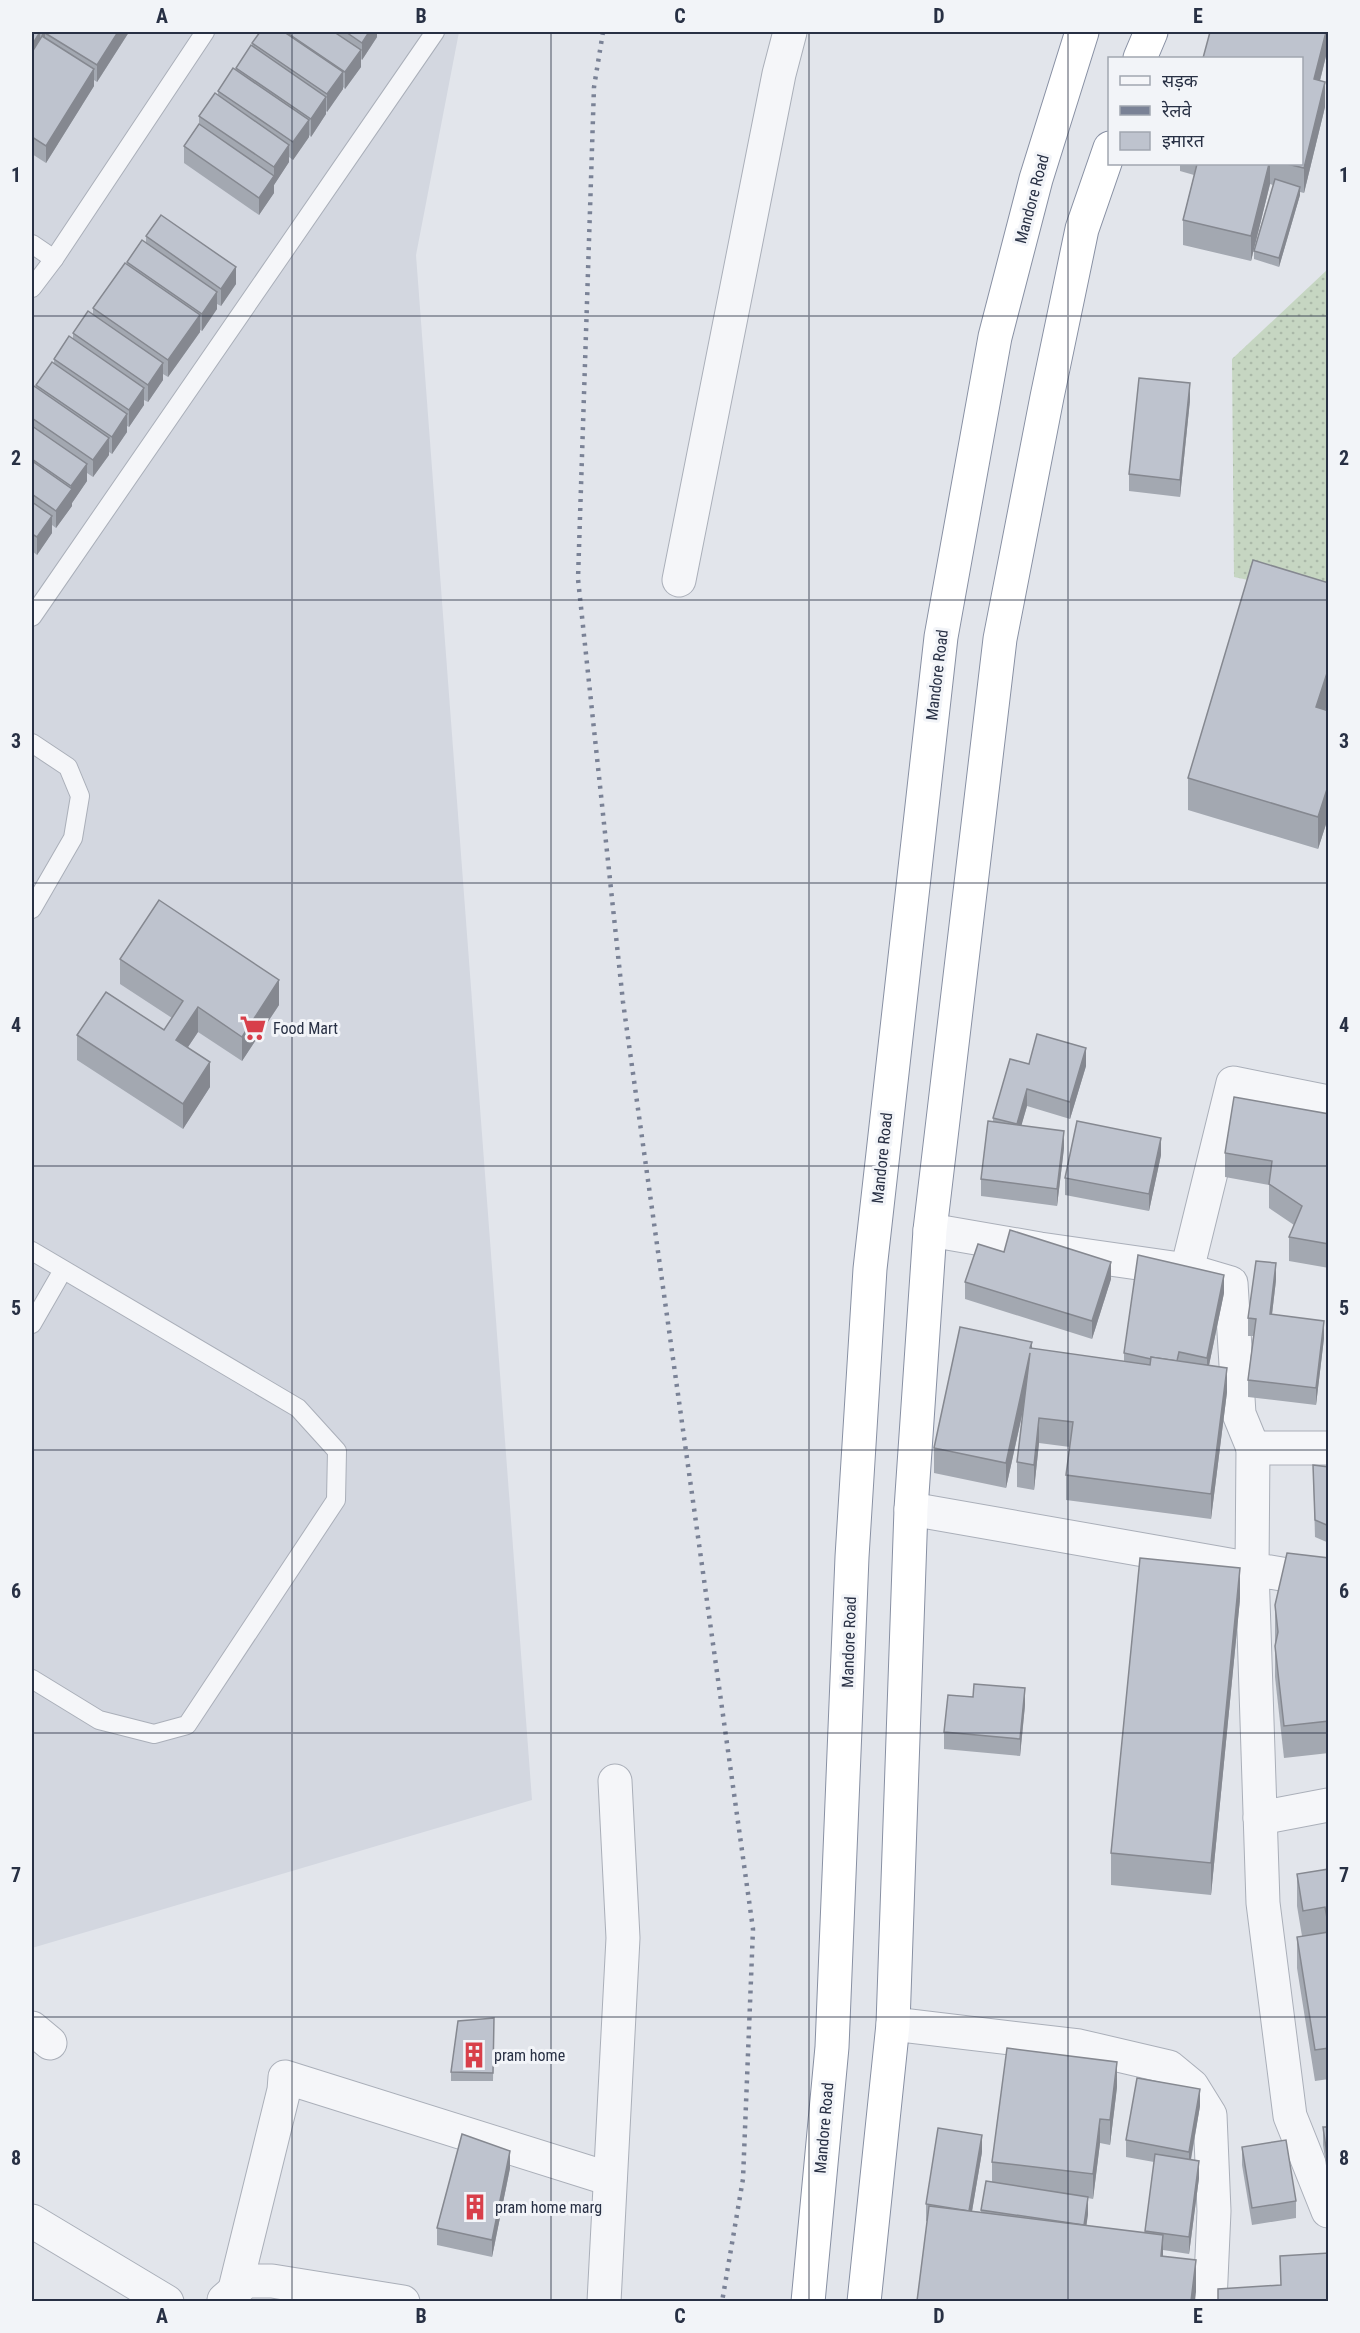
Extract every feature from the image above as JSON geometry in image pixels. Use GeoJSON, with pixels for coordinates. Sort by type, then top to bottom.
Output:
{"type":"FeatureCollection","features":[{"type":"Feature","properties":{"kind":"highway","name":"Mandore Road"},"geometry":{"type":"LineString","coordinates":[[808,2301],[832,2047],[852,1569],[870,1269],[941,636],[995,337],[1036,179],[1082,32]]}},
{"type":"Feature","properties":{"kind":"highway"},"geometry":{"type":"LineString","coordinates":[[1140,57],[1151,32]]}},
{"type":"Feature","properties":{"kind":"highway"},"geometry":{"type":"LineString","coordinates":[[864,2301],[893,2024],[911,1509],[930,1230],[1000,639],[1082,228],[1108,154]]}},
{"type":"Feature","properties":{"kind":"street"},"geometry":{"type":"LineString","coordinates":[[679,580],[779,74],[790,32]]}},
{"type":"Feature","properties":{"kind":"street"},"geometry":{"type":"LineString","coordinates":[[1187,1270],[1233,1083],[1329,1101]]}},
{"type":"Feature","properties":{"kind":"street"},"geometry":{"type":"LineString","coordinates":[[930,1230],[1040,1249],[1187,1270],[1231,1283],[1239,1414],[1253,1448],[1252,1569],[1263,1903],[1290,2116],[1315,2138],[1329,2211]]}},
{"type":"Feature","properties":{"kind":"street"},"geometry":{"type":"LineString","coordinates":[[1253,1448],[1329,1448]]}},
{"type":"Feature","properties":{"kind":"street"},"geometry":{"type":"LineString","coordinates":[[911,1509],[1329,1582]]}},
{"type":"Feature","properties":{"kind":"street"},"geometry":{"type":"LineString","coordinates":[[604,2301],[623,1938],[615,1781]]}},
{"type":"Feature","properties":{"kind":"street"},"geometry":{"type":"LineString","coordinates":[[1260,1818],[1329,1805]]}},
{"type":"Feature","properties":{"kind":"street"},"geometry":{"type":"LineString","coordinates":[[893,2024],[1079,2046],[1169,2067],[1192,2086],[1210,2115],[1214,2211],[1210,2301]]}},
{"type":"Feature","properties":{"kind":"street"},"geometry":{"type":"LineString","coordinates":[[229,2295],[284,2090],[285,2077],[610,2179]]}},
{"type":"Feature","properties":{"kind":"street"},"geometry":{"type":"LineString","coordinates":[[32,2221],[166,2301]]}},
{"type":"Feature","properties":{"kind":"street"},"geometry":{"type":"LineString","coordinates":[[229,2295],[246,2281],[272,2281],[403,2301]]}},
{"type":"Feature","properties":{"kind":"lane"},"geometry":{"type":"LineString","coordinates":[[32,288],[54,259],[205,32]]}},
{"type":"Feature","properties":{"kind":"lane"},"geometry":{"type":"LineString","coordinates":[[32,617],[435,32]]}},
{"type":"Feature","properties":{"kind":"lane"},"geometry":{"type":"LineString","coordinates":[[32,244],[54,259]]}},
{"type":"Feature","properties":{"kind":"lane"},"geometry":{"type":"LineString","coordinates":[[32,743],[68,767],[80,796],[73,838],[32,909]]}},
{"type":"Feature","properties":{"kind":"lane"},"geometry":{"type":"LineString","coordinates":[[32,1251],[298,1408],[337,1451],[336,1500],[188,1725],[154,1734],[99,1720],[32,1679]]}},
{"type":"Feature","properties":{"kind":"lane"},"geometry":{"type":"LineString","coordinates":[[32,1324],[63,1270]]}},
{"type":"Feature","properties":{"kind":"shaded area","name":"Food Mart"},"geometry":{"type":"Polygon","coordinates":[[[32,32],[459,32],[416,255],[532,1800],[32,1948],[32,32]]]}},
{"type":"Feature","properties":{"kind":"green space"},"geometry":{"type":"Polygon","coordinates":[[[1328,269],[1328,597],[1234,577],[1232,359],[1328,269]]]}},
{"type":"Feature","properties":{"kind":"building"},"geometry":{"type":"Polygon","coordinates":[[[32,32],[40,32],[32,45],[32,32]]]}},
{"type":"Feature","properties":{"kind":"building"},"geometry":{"type":"Polygon","coordinates":[[[46,32],[118,32],[97,65],[46,32]]]}},
{"type":"Feature","properties":{"kind":"building"},"geometry":{"type":"Polygon","coordinates":[[[260,32],[284,32],[343,72],[327,94],[252,43],[260,32]]]}},
{"type":"Feature","properties":{"kind":"building"},"geometry":{"type":"Polygon","coordinates":[[[286,32],[334,32],[361,50],[345,72],[286,32]]]}},
{"type":"Feature","properties":{"kind":"building"},"geometry":{"type":"Polygon","coordinates":[[[346,32],[369,32],[362,43],[346,32]]]}},
{"type":"Feature","properties":{"kind":"building"},"geometry":{"type":"Polygon","coordinates":[[[1210,32],[1326,32],[1314,79],[1325,82],[1304,168],[1291,165],[1303,165],[1303,57],[1203,57],[1210,32]]]}},
{"type":"Feature","properties":{"kind":"building"},"geometry":{"type":"Polygon","coordinates":[[[42,36],[94,69],[46,146],[32,137],[32,52],[42,36]]]}},
{"type":"Feature","properties":{"kind":"building"},"geometry":{"type":"Polygon","coordinates":[[[251,45],[326,97],[311,119],[236,68],[251,45]]]}},
{"type":"Feature","properties":{"kind":"building"},"geometry":{"type":"Polygon","coordinates":[[[233,68],[309,120],[293,142],[218,91],[233,68]]]}},
{"type":"Feature","properties":{"kind":"building"},"geometry":{"type":"Polygon","coordinates":[[[215,93],[289,145],[274,167],[199,116],[215,93]]]}},
{"type":"Feature","properties":{"kind":"building"},"geometry":{"type":"Polygon","coordinates":[[[199,124],[274,176],[259,198],[184,146],[199,124]]]}},
{"type":"Feature","properties":{"kind":"building"},"geometry":{"type":"Polygon","coordinates":[[[1197,165],[1269,165],[1251,236],[1183,220],[1197,165]]]}},
{"type":"Feature","properties":{"kind":"building"},"geometry":{"type":"Polygon","coordinates":[[[1275,179],[1300,187],[1279,258],[1254,251],[1275,179]]]}},
{"type":"Feature","properties":{"kind":"building"},"geometry":{"type":"Polygon","coordinates":[[[161,215],[236,267],[221,289],[146,236],[161,215]]]}},
{"type":"Feature","properties":{"kind":"building"},"geometry":{"type":"Polygon","coordinates":[[[142,240],[217,292],[202,314],[127,262],[142,240]]]}},
{"type":"Feature","properties":{"kind":"building"},"geometry":{"type":"Polygon","coordinates":[[[125,263],[200,315],[168,360],[93,308],[125,263]]]}},
{"type":"Feature","properties":{"kind":"building"},"geometry":{"type":"Polygon","coordinates":[[[88,311],[163,363],[148,385],[73,333],[88,311]]]}},
{"type":"Feature","properties":{"kind":"building"},"geometry":{"type":"Polygon","coordinates":[[[69,336],[144,388],[129,410],[54,359],[69,336]]]}},
{"type":"Feature","properties":{"kind":"building"},"geometry":{"type":"Polygon","coordinates":[[[52,362],[127,414],[112,437],[36,385],[52,362]]]}},
{"type":"Feature","properties":{"kind":"building"},"geometry":{"type":"Polygon","coordinates":[[[1139,378],[1190,383],[1180,480],[1129,474],[1139,378]]]}},
{"type":"Feature","properties":{"kind":"building"},"geometry":{"type":"Polygon","coordinates":[[[34,386],[109,438],[93,460],[32,418],[34,386]]]}},
{"type":"Feature","properties":{"kind":"building"},"geometry":{"type":"Polygon","coordinates":[[[32,426],[87,464],[71,486],[32,459],[32,426]]]}},
{"type":"Feature","properties":{"kind":"building"},"geometry":{"type":"Polygon","coordinates":[[[32,461],[72,489],[56,511],[32,494],[32,461]]]}},
{"type":"Feature","properties":{"kind":"building"},"geometry":{"type":"Polygon","coordinates":[[[32,502],[52,516],[37,537],[32,534],[32,502]]]}},
{"type":"Feature","properties":{"kind":"building"},"geometry":{"type":"Polygon","coordinates":[[[1253,560],[1329,583],[1329,667],[1316,707],[1329,711],[1329,783],[1318,817],[1188,778],[1253,560]]]}},
{"type":"Feature","properties":{"kind":"building"},"geometry":{"type":"Polygon","coordinates":[[[159,900],[279,980],[242,1037],[198,1007],[176,1040],[210,1062],[183,1104],[77,1035],[106,992],[164,1030],[183,1001],[120,959],[159,900]]]}},
{"type":"Feature","properties":{"kind":"building"},"geometry":{"type":"Polygon","coordinates":[[[1037,1034],[1086,1048],[1070,1102],[1027,1089],[1017,1124],[993,1118],[1010,1059],[1029,1064],[1037,1034]]]}},
{"type":"Feature","properties":{"kind":"building"},"geometry":{"type":"Polygon","coordinates":[[[1234,1097],[1329,1114],[1329,1244],[1289,1237],[1302,1206],[1269,1184],[1272,1161],[1225,1153],[1234,1097]]]}},
{"type":"Feature","properties":{"kind":"building"},"geometry":{"type":"Polygon","coordinates":[[[988,1121],[1064,1131],[1057,1189],[981,1179],[988,1121]]]}},
{"type":"Feature","properties":{"kind":"building"},"geometry":{"type":"Polygon","coordinates":[[[1077,1121],[1161,1138],[1149,1194],[1065,1178],[1077,1121]]]}},
{"type":"Feature","properties":{"kind":"building"},"geometry":{"type":"Polygon","coordinates":[[[1010,1230],[1111,1262],[1092,1321],[965,1282],[978,1244],[1004,1252],[1010,1230]]]}},
{"type":"Feature","properties":{"kind":"building"},"geometry":{"type":"Polygon","coordinates":[[[1138,1255],[1224,1275],[1207,1358],[1179,1352],[1177,1361],[1151,1357],[1151,1359],[1124,1353],[1138,1255]]]}},
{"type":"Feature","properties":{"kind":"building"},"geometry":{"type":"Polygon","coordinates":[[[1256,1261],[1276,1263],[1270,1314],[1324,1321],[1316,1388],[1248,1380],[1256,1319],[1248,1318],[1256,1261]]]}},
{"type":"Feature","properties":{"kind":"building"},"geometry":{"type":"Polygon","coordinates":[[[960,1327],[1032,1342],[1030,1348],[1150,1365],[1151,1357],[1227,1368],[1211,1494],[1066,1475],[1073,1422],[1039,1418],[1034,1465],[1017,1462],[1030,1353],[1006,1463],[934,1448],[960,1327]]]}},
{"type":"Feature","properties":{"kind":"building"},"geometry":{"type":"Polygon","coordinates":[[[1313,1465],[1329,1467],[1329,1526],[1315,1520],[1313,1465]]]}},
{"type":"Feature","properties":{"kind":"building"},"geometry":{"type":"Polygon","coordinates":[[[1287,1553],[1329,1558],[1329,1721],[1284,1726],[1275,1646],[1278,1632],[1275,1605],[1287,1553]]]}},
{"type":"Feature","properties":{"kind":"building"},"geometry":{"type":"Polygon","coordinates":[[[1140,1558],[1240,1568],[1211,1863],[1111,1853],[1140,1558]]]}},
{"type":"Feature","properties":{"kind":"building"},"geometry":{"type":"Polygon","coordinates":[[[974,1684],[1025,1688],[1020,1739],[944,1732],[948,1695],[973,1697],[974,1684]]]}},
{"type":"Feature","properties":{"kind":"building"},"geometry":{"type":"Polygon","coordinates":[[[1329,1869],[1329,1929],[1325,1907],[1303,1911],[1297,1874],[1329,1869]]]}},
{"type":"Feature","properties":{"kind":"building"},"geometry":{"type":"Polygon","coordinates":[[[1329,1932],[1329,2048],[1315,2050],[1297,1937],[1329,1932]]]}},
{"type":"Feature","properties":{"kind":"building","name":"pram home"},"geometry":{"type":"Polygon","coordinates":[[[494,2018],[493,2073],[451,2072],[458,2021],[494,2018]]]}},
{"type":"Feature","properties":{"kind":"building"},"geometry":{"type":"Polygon","coordinates":[[[1007,2048],[1117,2062],[1110,2120],[1100,2119],[1093,2174],[992,2162],[1007,2048]]]}},
{"type":"Feature","properties":{"kind":"building"},"geometry":{"type":"Polygon","coordinates":[[[1137,2078],[1200,2089],[1189,2152],[1126,2140],[1137,2078]]]}},
{"type":"Feature","properties":{"kind":"building"},"geometry":{"type":"Polygon","coordinates":[[[1323,2127],[1329,2127],[1329,2169],[1323,2127]]]}},
{"type":"Feature","properties":{"kind":"building"},"geometry":{"type":"Polygon","coordinates":[[[938,2128],[982,2135],[969,2211],[926,2204],[938,2128]]]}},
{"type":"Feature","properties":{"kind":"building","name":"pram home marg"},"geometry":{"type":"Polygon","coordinates":[[[462,2134],[510,2151],[492,2240],[437,2228],[462,2134]]]}},
{"type":"Feature","properties":{"kind":"building"},"geometry":{"type":"Polygon","coordinates":[[[1286,2140],[1296,2201],[1252,2208],[1242,2147],[1286,2140]]]}},
{"type":"Feature","properties":{"kind":"building"},"geometry":{"type":"Polygon","coordinates":[[[1155,2154],[1199,2161],[1189,2237],[1145,2231],[1155,2154]]]}},
{"type":"Feature","properties":{"kind":"building"},"geometry":{"type":"Polygon","coordinates":[[[986,2181],[1088,2197],[1084,2225],[981,2210],[986,2181]]]}},
{"type":"Feature","properties":{"kind":"building"},"geometry":{"type":"Polygon","coordinates":[[[929,2206],[1163,2235],[1161,2256],[1196,2260],[1191,2301],[917,2301],[929,2206]]]}},
{"type":"Feature","properties":{"kind":"building"},"geometry":{"type":"Polygon","coordinates":[[[1329,2253],[1329,2301],[1218,2301],[1218,2289],[1281,2285],[1280,2256],[1329,2253]]]}},
{"type":"Feature","properties":{"kind":"railway"},"geometry":{"type":"LineString","coordinates":[[603,32],[594,87],[578,579],[623,1002],[753,1929],[743,2179],[722,2302]]}},
{"type":"Feature","properties":{"kind":"place","name":"Food Mart"},"geometry":{"type":"Point","coordinates":[253,1028]}},
{"type":"Feature","properties":{"kind":"place","name":"pram home"},"geometry":{"type":"Point","coordinates":[474,2055]}},
{"type":"Feature","properties":{"kind":"place","name":"pram home marg"},"geometry":{"type":"Point","coordinates":[475,2207]}}]}
